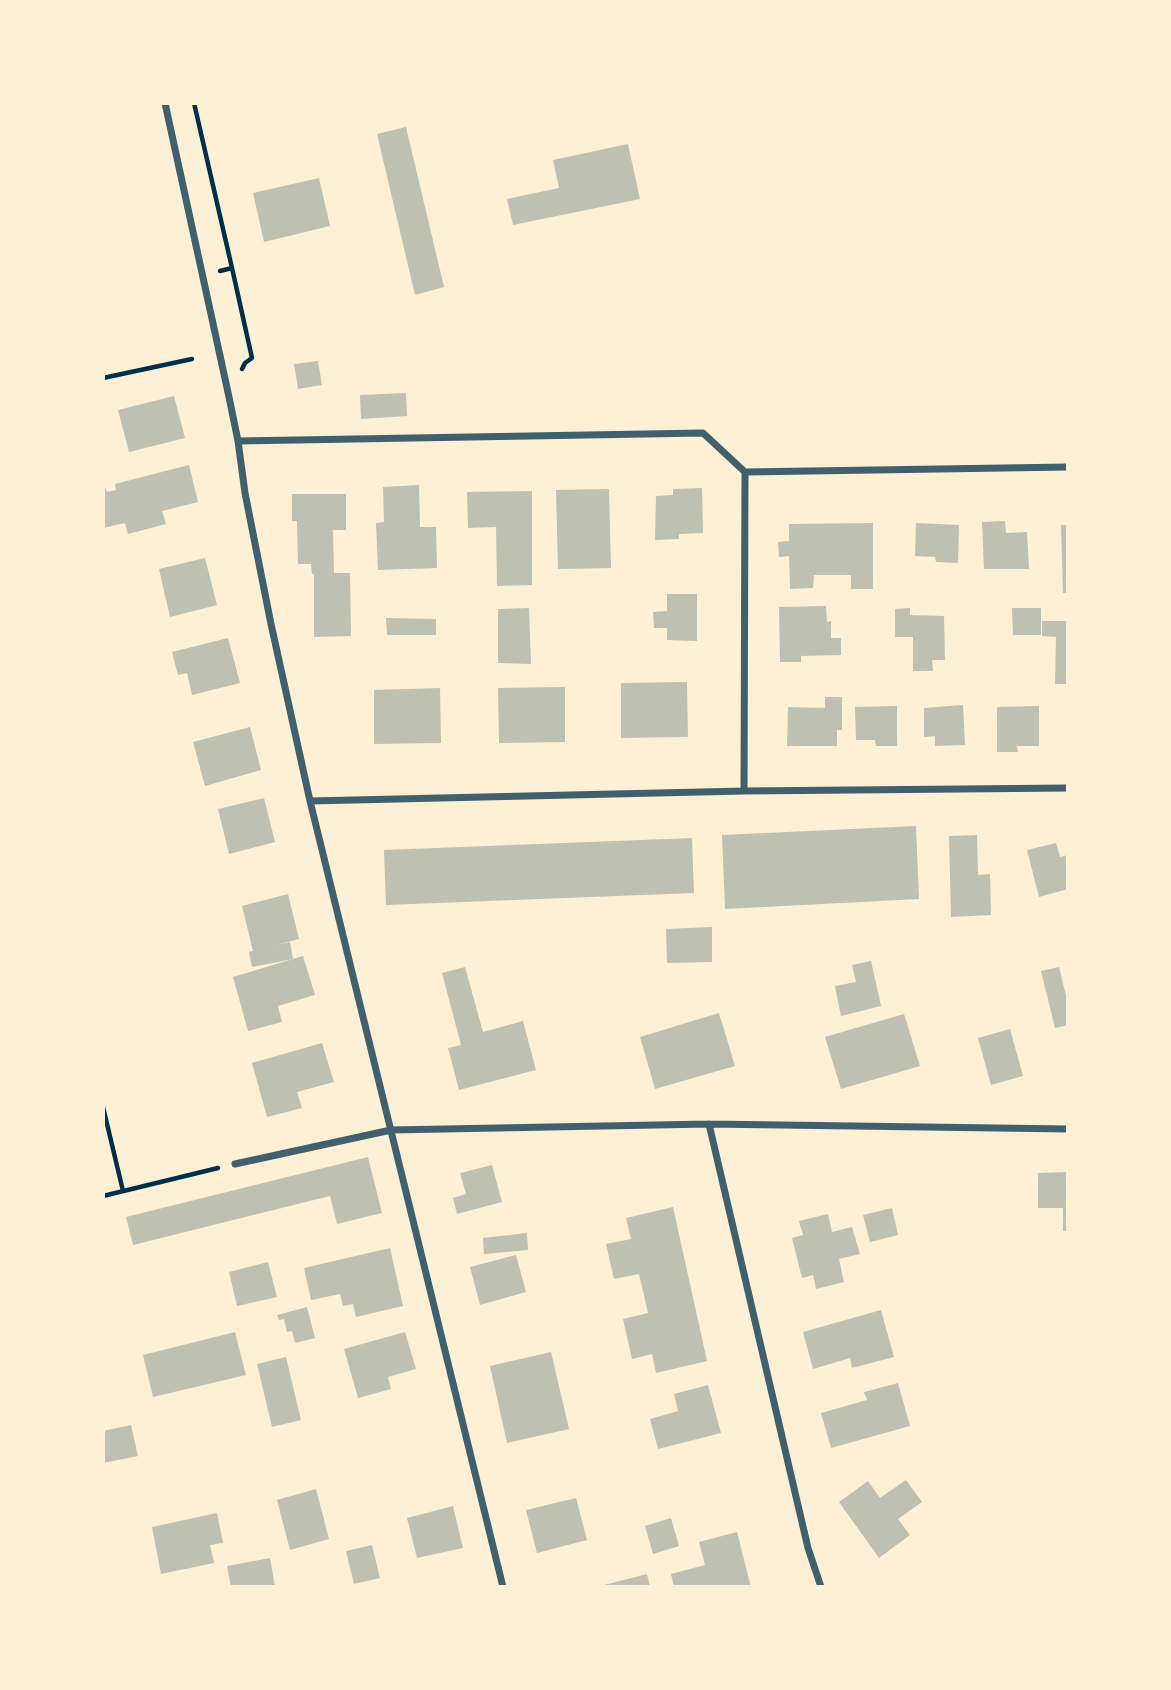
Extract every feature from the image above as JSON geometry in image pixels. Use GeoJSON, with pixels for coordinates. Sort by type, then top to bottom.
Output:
{"type":"FeatureCollection","features":[{"type":"Feature","properties":{"kind":"street"},"geometry":{"type":"LineString","coordinates":[[165,103],[238,441],[245,493],[271,624],[310,800],[503,1587]]}},
{"type":"Feature","properties":{"kind":"street"},"geometry":{"type":"LineString","coordinates":[[238,441],[703,433],[745,472],[1068,467]]}},
{"type":"Feature","properties":{"kind":"street"},"geometry":{"type":"LineString","coordinates":[[744,791],[745,472]]}},
{"type":"Feature","properties":{"kind":"street"},"geometry":{"type":"LineString","coordinates":[[310,800],[744,791],[1068,788]]}},
{"type":"Feature","properties":{"kind":"street"},"geometry":{"type":"LineString","coordinates":[[709,1124],[808,1548],[821,1587]]}},
{"type":"Feature","properties":{"kind":"street"},"geometry":{"type":"LineString","coordinates":[[235,1164],[391,1130],[709,1124],[1068,1129]]}},
{"type":"Feature","properties":{"kind":"path"},"geometry":{"type":"LineString","coordinates":[[194,103],[232,268],[202,275]]}},
{"type":"Feature","properties":{"kind":"path"},"geometry":{"type":"LineString","coordinates":[[103,378],[192,359]]}},
{"type":"Feature","properties":{"kind":"path"},"geometry":{"type":"LineString","coordinates":[[103,1108],[123,1191]]}},
{"type":"Feature","properties":{"kind":"path"},"geometry":{"type":"LineString","coordinates":[[103,1196],[235,1164]]}},
{"type":"Feature","properties":{"kind":"building"},"geometry":{"type":"Polygon","coordinates":[[[406,127],[444,287],[415,295],[377,134],[406,127]]]}},
{"type":"Feature","properties":{"kind":"building"},"geometry":{"type":"Polygon","coordinates":[[[628,144],[640,199],[513,225],[507,199],[559,188],[553,160],[628,144]]]}},
{"type":"Feature","properties":{"kind":"building"},"geometry":{"type":"Polygon","coordinates":[[[319,178],[330,226],[264,242],[253,193],[319,178]]]}},
{"type":"Feature","properties":{"kind":"building"},"geometry":{"type":"Polygon","coordinates":[[[318,361],[322,385],[298,389],[294,364],[318,361]]]}},
{"type":"Feature","properties":{"kind":"building"},"geometry":{"type":"Polygon","coordinates":[[[406,393],[407,416],[361,419],[360,395],[406,393]]]}},
{"type":"Feature","properties":{"kind":"building"},"geometry":{"type":"Polygon","coordinates":[[[174,396],[185,438],[129,452],[118,410],[174,396]]]}},
{"type":"Feature","properties":{"kind":"building"},"geometry":{"type":"Polygon","coordinates":[[[189,465],[198,502],[162,511],[166,524],[128,534],[125,523],[103,528],[103,482],[107,492],[116,490],[115,484],[189,465]]]}},
{"type":"Feature","properties":{"kind":"building"},"geometry":{"type":"Polygon","coordinates":[[[419,485],[420,527],[436,527],[437,568],[378,570],[376,523],[384,522],[383,487],[419,485]]]}},
{"type":"Feature","properties":{"kind":"building"},"geometry":{"type":"Polygon","coordinates":[[[702,488],[703,533],[679,534],[679,539],[655,540],[656,496],[673,495],[673,489],[702,488]]]}},
{"type":"Feature","properties":{"kind":"building"},"geometry":{"type":"Polygon","coordinates":[[[609,489],[611,568],[558,569],[556,490],[609,489]]]}},
{"type":"Feature","properties":{"kind":"building"},"geometry":{"type":"Polygon","coordinates":[[[532,491],[532,585],[497,586],[496,527],[468,528],[467,492],[532,491]]]}},
{"type":"Feature","properties":{"kind":"building"},"geometry":{"type":"Polygon","coordinates":[[[292,494],[346,494],[346,530],[333,530],[334,573],[350,573],[351,636],[314,637],[314,574],[311,564],[298,564],[297,521],[292,521],[292,494]]]}},
{"type":"Feature","properties":{"kind":"building"},"geometry":{"type":"Polygon","coordinates":[[[1005,521],[1006,533],[1027,532],[1029,569],[984,569],[982,522],[1005,521]]]}},
{"type":"Feature","properties":{"kind":"building"},"geometry":{"type":"Polygon","coordinates":[[[873,523],[873,589],[851,589],[851,575],[814,575],[813,588],[790,589],[789,556],[779,557],[778,542],[789,541],[789,524],[873,523]]]}},
{"type":"Feature","properties":{"kind":"building"},"geometry":{"type":"Polygon","coordinates":[[[916,523],[959,525],[958,563],[936,562],[935,557],[915,556],[916,523]]]}},
{"type":"Feature","properties":{"kind":"building"},"geometry":{"type":"Polygon","coordinates":[[[1061,525],[1068,525],[1068,593],[1063,593],[1061,525]]]}},
{"type":"Feature","properties":{"kind":"building"},"geometry":{"type":"Polygon","coordinates":[[[205,558],[217,605],[170,617],[159,569],[205,558]]]}},
{"type":"Feature","properties":{"kind":"building"},"geometry":{"type":"Polygon","coordinates":[[[667,594],[697,594],[697,641],[667,640],[667,628],[654,628],[653,612],[667,611],[667,594]]]}},
{"type":"Feature","properties":{"kind":"building"},"geometry":{"type":"Polygon","coordinates":[[[826,606],[827,622],[831,621],[831,638],[841,638],[841,655],[801,656],[801,662],[780,662],[779,607],[826,606]]]}},
{"type":"Feature","properties":{"kind":"building"},"geometry":{"type":"Polygon","coordinates":[[[529,608],[531,664],[498,663],[498,609],[529,608]]]}},
{"type":"Feature","properties":{"kind":"building"},"geometry":{"type":"Polygon","coordinates":[[[910,608],[910,615],[944,616],[945,660],[932,660],[933,671],[913,671],[913,637],[895,637],[895,609],[910,608]]]}},
{"type":"Feature","properties":{"kind":"building"},"geometry":{"type":"Polygon","coordinates":[[[1012,608],[1041,608],[1041,635],[1013,635],[1012,608]]]}},
{"type":"Feature","properties":{"kind":"building"},"geometry":{"type":"Polygon","coordinates":[[[386,618],[436,619],[436,635],[387,635],[386,618]]]}},
{"type":"Feature","properties":{"kind":"building"},"geometry":{"type":"Polygon","coordinates":[[[1042,621],[1068,621],[1068,684],[1055,684],[1056,637],[1042,636],[1042,621]]]}},
{"type":"Feature","properties":{"kind":"building"},"geometry":{"type":"Polygon","coordinates":[[[228,638],[240,683],[192,695],[187,673],[178,675],[172,652],[228,638]]]}},
{"type":"Feature","properties":{"kind":"building"},"geometry":{"type":"Polygon","coordinates":[[[687,682],[688,737],[621,738],[621,683],[687,682]]]}},
{"type":"Feature","properties":{"kind":"building"},"geometry":{"type":"Polygon","coordinates":[[[565,687],[565,742],[499,743],[498,688],[565,687]]]}},
{"type":"Feature","properties":{"kind":"building"},"geometry":{"type":"Polygon","coordinates":[[[440,688],[441,743],[374,744],[374,690],[440,688]]]}},
{"type":"Feature","properties":{"kind":"building"},"geometry":{"type":"Polygon","coordinates":[[[825,697],[842,697],[842,730],[837,730],[837,746],[787,746],[788,707],[825,708],[825,697]]]}},
{"type":"Feature","properties":{"kind":"building"},"geometry":{"type":"Polygon","coordinates":[[[963,705],[965,745],[935,746],[935,736],[924,737],[924,708],[963,705]]]}},
{"type":"Feature","properties":{"kind":"building"},"geometry":{"type":"Polygon","coordinates":[[[897,706],[897,746],[876,746],[875,740],[856,740],[855,707],[897,706]]]}},
{"type":"Feature","properties":{"kind":"building"},"geometry":{"type":"Polygon","coordinates":[[[1039,706],[1039,746],[1017,746],[1018,752],[997,752],[997,707],[1039,706]]]}},
{"type":"Feature","properties":{"kind":"building"},"geometry":{"type":"Polygon","coordinates":[[[250,727],[261,770],[205,786],[193,742],[250,727]]]}},
{"type":"Feature","properties":{"kind":"building"},"geometry":{"type":"Polygon","coordinates":[[[264,798],[275,842],[229,854],[218,809],[264,798]]]}},
{"type":"Feature","properties":{"kind":"building"},"geometry":{"type":"Polygon","coordinates":[[[916,826],[919,899],[725,909],[722,835],[916,826]]]}},
{"type":"Feature","properties":{"kind":"building"},"geometry":{"type":"Polygon","coordinates":[[[977,835],[978,875],[990,874],[991,915],[951,917],[949,836],[977,835]]]}},
{"type":"Feature","properties":{"kind":"building"},"geometry":{"type":"Polygon","coordinates":[[[692,838],[694,893],[386,905],[384,850],[692,838]]]}},
{"type":"Feature","properties":{"kind":"building"},"geometry":{"type":"Polygon","coordinates":[[[1056,843],[1060,857],[1068,855],[1068,889],[1039,897],[1027,850],[1056,843]]]}},
{"type":"Feature","properties":{"kind":"building"},"geometry":{"type":"Polygon","coordinates":[[[288,894],[299,939],[275,945],[290,942],[293,959],[252,967],[249,952],[253,951],[242,906],[288,894]]]}},
{"type":"Feature","properties":{"kind":"building"},"geometry":{"type":"Polygon","coordinates":[[[712,927],[712,962],[667,963],[666,929],[712,927]]]}},
{"type":"Feature","properties":{"kind":"building"},"geometry":{"type":"Polygon","coordinates":[[[303,956],[315,995],[278,1006],[282,1022],[248,1031],[233,977],[303,956]]]}},
{"type":"Feature","properties":{"kind":"building"},"geometry":{"type":"Polygon","coordinates":[[[871,961],[881,1006],[841,1016],[835,986],[856,982],[852,965],[871,961]]]}},
{"type":"Feature","properties":{"kind":"building"},"geometry":{"type":"Polygon","coordinates":[[[465,967],[483,1032],[523,1021],[536,1070],[459,1090],[448,1048],[461,1045],[442,973],[465,967]]]}},
{"type":"Feature","properties":{"kind":"building"},"geometry":{"type":"Polygon","coordinates":[[[1059,967],[1068,1004],[1068,1025],[1055,1028],[1041,971],[1059,967]]]}},
{"type":"Feature","properties":{"kind":"building"},"geometry":{"type":"Polygon","coordinates":[[[719,1013],[735,1066],[655,1089],[640,1037],[719,1013]]]}},
{"type":"Feature","properties":{"kind":"building"},"geometry":{"type":"Polygon","coordinates":[[[904,1014],[920,1066],[841,1089],[825,1037],[904,1014]]]}},
{"type":"Feature","properties":{"kind":"building"},"geometry":{"type":"Polygon","coordinates":[[[1010,1029],[1023,1076],[991,1085],[978,1038],[1010,1029]]]}},
{"type":"Feature","properties":{"kind":"building"},"geometry":{"type":"Polygon","coordinates":[[[322,1043],[334,1082],[297,1092],[302,1108],[267,1117],[252,1063],[322,1043]]]}},
{"type":"Feature","properties":{"kind":"building"},"geometry":{"type":"Polygon","coordinates":[[[368,1157],[382,1213],[337,1224],[330,1196],[133,1245],[126,1217],[368,1157]]]}},
{"type":"Feature","properties":{"kind":"building"},"geometry":{"type":"Polygon","coordinates":[[[492,1165],[502,1202],[457,1214],[453,1198],[466,1194],[460,1173],[492,1165]]]}},
{"type":"Feature","properties":{"kind":"building"},"geometry":{"type":"Polygon","coordinates":[[[1068,1172],[1068,1231],[1063,1231],[1063,1208],[1038,1208],[1038,1173],[1068,1172]]]}},
{"type":"Feature","properties":{"kind":"building"},"geometry":{"type":"Polygon","coordinates":[[[673,1207],[707,1361],[656,1373],[652,1354],[632,1359],[623,1319],[648,1313],[639,1274],[614,1279],[606,1244],[631,1239],[626,1218],[673,1207]]]}},
{"type":"Feature","properties":{"kind":"building"},"geometry":{"type":"Polygon","coordinates":[[[892,1208],[898,1235],[870,1242],[863,1215],[892,1208]]]}},
{"type":"Feature","properties":{"kind":"building"},"geometry":{"type":"Polygon","coordinates":[[[828,1214],[832,1232],[852,1227],[860,1254],[839,1259],[844,1282],[816,1289],[813,1275],[802,1278],[792,1238],[803,1235],[799,1221],[828,1214]]]}},
{"type":"Feature","properties":{"kind":"building"},"geometry":{"type":"Polygon","coordinates":[[[527,1233],[528,1250],[484,1254],[483,1238],[527,1233]]]}},
{"type":"Feature","properties":{"kind":"building"},"geometry":{"type":"Polygon","coordinates":[[[390,1248],[403,1306],[356,1317],[353,1304],[343,1306],[340,1294],[311,1300],[304,1268],[390,1248]]]}},
{"type":"Feature","properties":{"kind":"building"},"geometry":{"type":"Polygon","coordinates":[[[516,1255],[526,1292],[480,1305],[470,1267],[516,1255]]]}},
{"type":"Feature","properties":{"kind":"building"},"geometry":{"type":"Polygon","coordinates":[[[268,1262],[277,1297],[237,1306],[229,1272],[268,1262]]]}},
{"type":"Feature","properties":{"kind":"building"},"geometry":{"type":"Polygon","coordinates":[[[307,1307],[315,1338],[295,1343],[292,1331],[287,1332],[284,1319],[279,1320],[277,1315],[307,1307]]]}},
{"type":"Feature","properties":{"kind":"building"},"geometry":{"type":"Polygon","coordinates":[[[881,1310],[894,1357],[852,1368],[850,1358],[813,1369],[803,1332],[881,1310]]]}},
{"type":"Feature","properties":{"kind":"building"},"geometry":{"type":"Polygon","coordinates":[[[235,1332],[246,1375],[153,1397],[143,1355],[235,1332]]]}},
{"type":"Feature","properties":{"kind":"building"},"geometry":{"type":"Polygon","coordinates":[[[405,1332],[416,1369],[388,1377],[391,1389],[358,1398],[344,1349],[405,1332]]]}},
{"type":"Feature","properties":{"kind":"building"},"geometry":{"type":"Polygon","coordinates":[[[551,1352],[569,1429],[507,1443],[490,1366],[551,1352]]]}},
{"type":"Feature","properties":{"kind":"building"},"geometry":{"type":"Polygon","coordinates":[[[286,1357],[301,1420],[272,1427],[257,1364],[286,1357]]]}},
{"type":"Feature","properties":{"kind":"building"},"geometry":{"type":"Polygon","coordinates":[[[898,1383],[910,1426],[831,1448],[821,1413],[867,1400],[864,1392],[898,1383]]]}},
{"type":"Feature","properties":{"kind":"building"},"geometry":{"type":"Polygon","coordinates":[[[708,1385],[721,1433],[658,1449],[650,1419],[678,1411],[674,1394],[708,1385]]]}},
{"type":"Feature","properties":{"kind":"building"},"geometry":{"type":"Polygon","coordinates":[[[131,1425],[138,1456],[103,1463],[103,1431],[131,1425]]]}},
{"type":"Feature","properties":{"kind":"building"},"geometry":{"type":"Polygon","coordinates":[[[906,1480],[922,1502],[898,1519],[910,1535],[879,1558],[839,1502],[868,1481],[880,1498],[906,1480]]]}},
{"type":"Feature","properties":{"kind":"building"},"geometry":{"type":"Polygon","coordinates":[[[316,1489],[329,1539],[290,1550],[277,1500],[316,1489]]]}},
{"type":"Feature","properties":{"kind":"building"},"geometry":{"type":"Polygon","coordinates":[[[576,1498],[587,1540],[537,1553],[526,1510],[576,1498]]]}},
{"type":"Feature","properties":{"kind":"building"},"geometry":{"type":"Polygon","coordinates":[[[453,1506],[463,1548],[417,1558],[407,1518],[453,1506]]]}},
{"type":"Feature","properties":{"kind":"building"},"geometry":{"type":"Polygon","coordinates":[[[217,1513],[223,1543],[210,1545],[214,1563],[161,1574],[152,1527],[217,1513]]]}},
{"type":"Feature","properties":{"kind":"building"},"geometry":{"type":"Polygon","coordinates":[[[671,1518],[679,1546],[653,1554],[645,1526],[671,1518]]]}},
{"type":"Feature","properties":{"kind":"building"},"geometry":{"type":"Polygon","coordinates":[[[737,1532],[751,1587],[674,1587],[671,1574],[705,1565],[699,1542],[737,1532]]]}},
{"type":"Feature","properties":{"kind":"building"},"geometry":{"type":"Polygon","coordinates":[[[372,1545],[380,1578],[354,1584],[346,1551],[372,1545]]]}},
{"type":"Feature","properties":{"kind":"building"},"geometry":{"type":"Polygon","coordinates":[[[270,1558],[275,1587],[231,1587],[227,1566],[270,1558]]]}},
{"type":"Feature","properties":{"kind":"building"},"geometry":{"type":"Polygon","coordinates":[[[647,1574],[650,1587],[600,1587],[600,1586],[647,1574]]]}}]}
